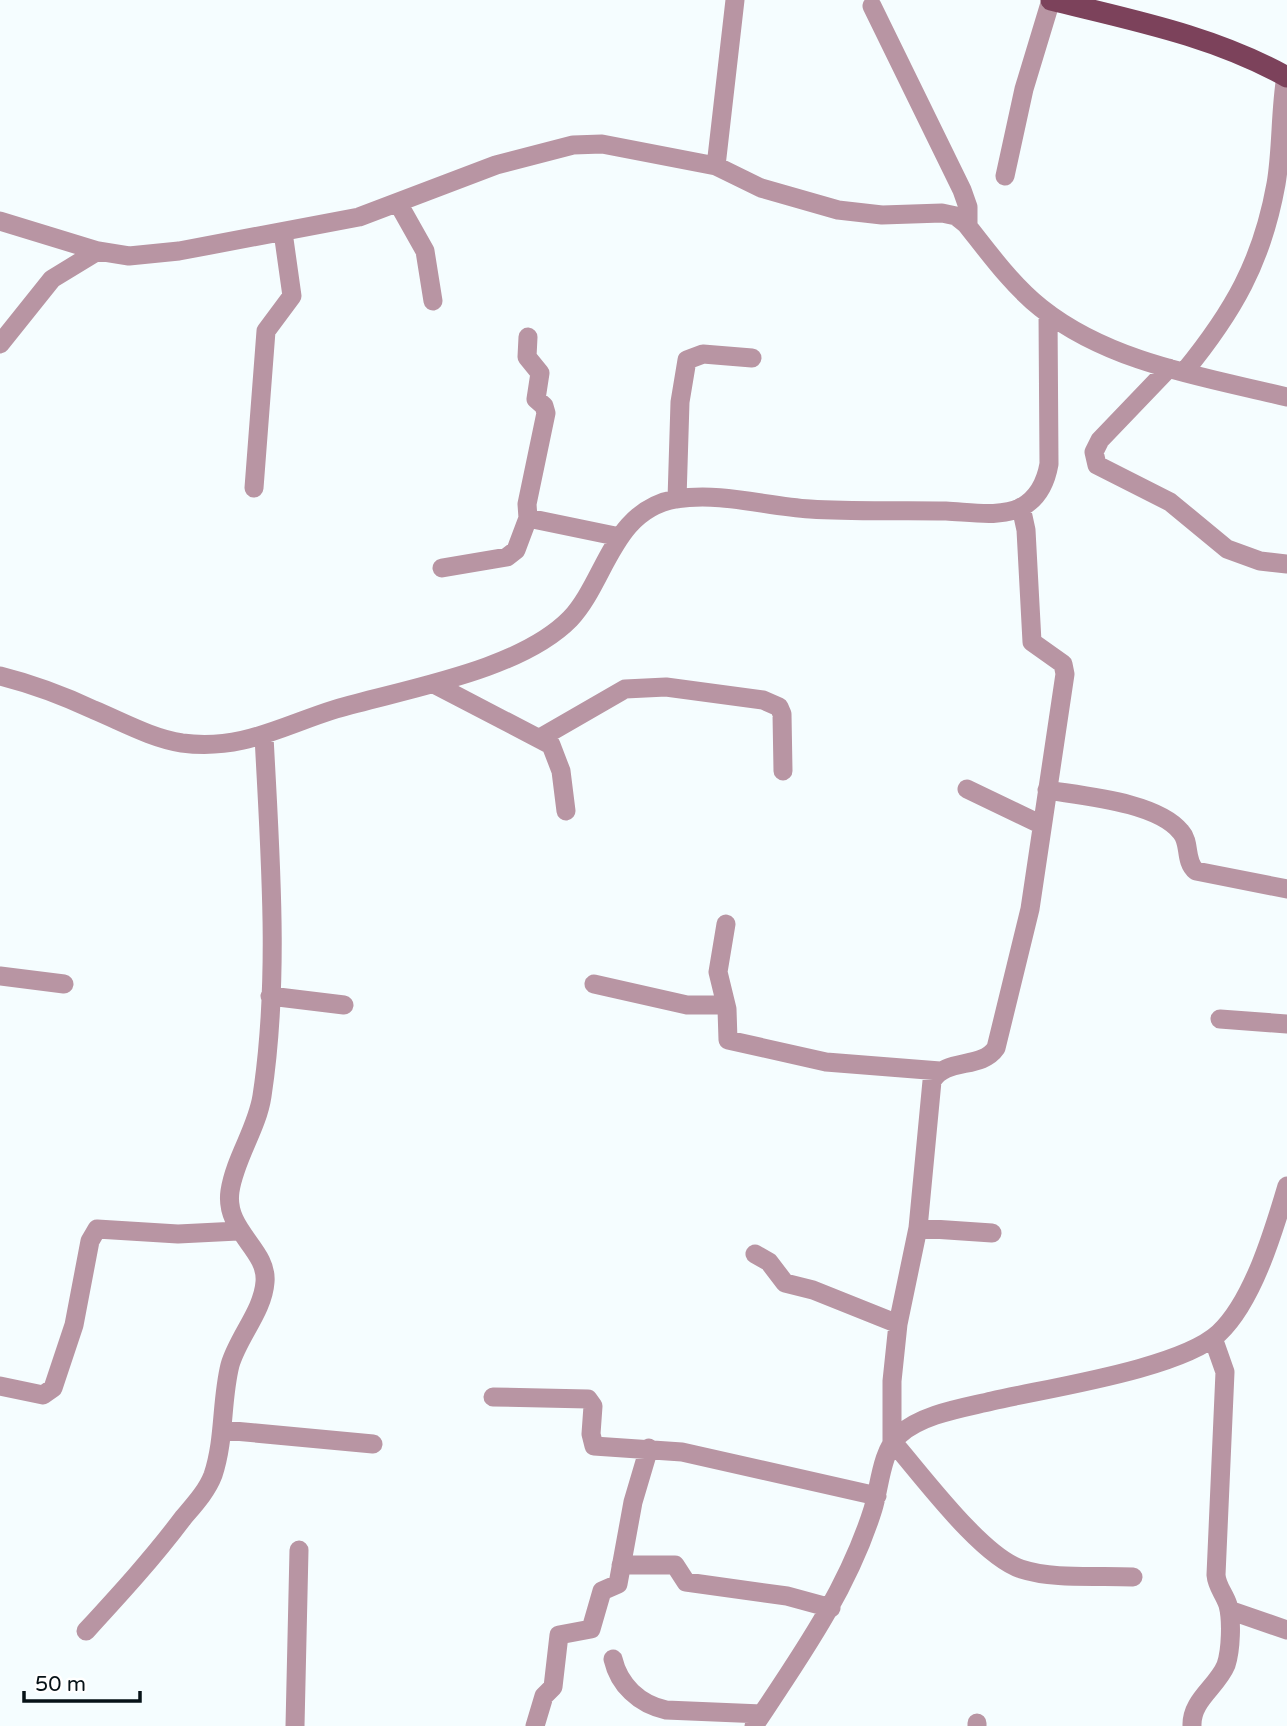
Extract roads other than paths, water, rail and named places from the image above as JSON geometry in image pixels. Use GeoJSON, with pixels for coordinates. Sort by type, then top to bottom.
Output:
{"type":"FeatureCollection","features":[{"type":"Feature","properties":{"kind":"main road"},"geometry":{"type":"LineString","coordinates":[[1051,0],[1088,4],[1219,45],[1286,77]]}},
{"type":"Feature","properties":{"kind":"street"},"geometry":{"type":"LineString","coordinates":[[716,166],[735,0]]}},
{"type":"Feature","properties":{"kind":"street"},"geometry":{"type":"LineString","coordinates":[[1005,176],[1024,89],[1051,0]]}},
{"type":"Feature","properties":{"kind":"street"},"geometry":{"type":"LineString","coordinates":[[872,6],[962,190],[968,207],[968,226]]}},
{"type":"Feature","properties":{"kind":"street"},"geometry":{"type":"LineString","coordinates":[[1286,77],[1276,184],[1254,261],[1239,298],[1177,370],[1100,440],[1094,452],[1097,465],[1170,502],[1227,549],[1260,561],[1287,564]]}},
{"type":"Feature","properties":{"kind":"street"},"geometry":{"type":"LineString","coordinates":[[0,221],[98,251],[129,256],[152,254],[359,217],[496,164],[573,145],[602,144],[716,166],[761,188],[838,210],[875,215],[948,214],[968,226],[1013,280],[1048,313],[1094,340],[1177,370],[1287,397]]}},
{"type":"Feature","properties":{"kind":"street"},"geometry":{"type":"LineString","coordinates":[[398,203],[425,251],[433,300]]}},
{"type":"Feature","properties":{"kind":"street"},"geometry":{"type":"LineString","coordinates":[[254,488],[266,331],[292,296],[283,232]]}},
{"type":"Feature","properties":{"kind":"street"},"geometry":{"type":"LineString","coordinates":[[0,344],[52,279],[98,251]]}},
{"type":"Feature","properties":{"kind":"street"},"geometry":{"type":"LineString","coordinates":[[0,676],[39,688],[150,735],[181,743],[238,743],[336,709],[434,684],[531,646],[560,627],[578,610],[605,558],[620,537],[649,510],[677,499],[716,497],[809,509],[990,513],[1021,507],[1033,498],[1042,486],[1049,464],[1048,313]]}},
{"type":"Feature","properties":{"kind":"street"},"geometry":{"type":"LineString","coordinates":[[442,568],[507,557],[516,550],[528,518],[527,504],[546,413],[544,406],[536,399],[540,370],[527,357],[528,337]]}},
{"type":"Feature","properties":{"kind":"street"},"geometry":{"type":"LineString","coordinates":[[677,499],[680,402],[687,360],[703,354],[752,358]]}},
{"type":"Feature","properties":{"kind":"street"},"geometry":{"type":"LineString","coordinates":[[726,924],[718,963],[726,1005],[726,1036],[733,1043],[827,1062],[940,1071],[987,1058],[996,1048],[1025,936],[1065,669],[1059,661],[1032,642],[1026,530],[1021,507]]}},
{"type":"Feature","properties":{"kind":"street"},"geometry":{"type":"LineString","coordinates":[[528,518],[620,537]]}},
{"type":"Feature","properties":{"kind":"street"},"geometry":{"type":"LineString","coordinates":[[434,684],[551,745],[557,755],[566,811]]}},
{"type":"Feature","properties":{"kind":"street"},"geometry":{"type":"LineString","coordinates":[[540,738],[625,689],[645,686],[763,700],[779,706],[784,729],[783,771]]}},
{"type":"Feature","properties":{"kind":"street"},"geometry":{"type":"LineString","coordinates":[[86,1631],[137,1575],[206,1490],[219,1457],[231,1364],[265,1282],[262,1267],[231,1216],[230,1189],[259,1109],[270,996],[271,868],[264,736]]}},
{"type":"Feature","properties":{"kind":"street"},"geometry":{"type":"LineString","coordinates":[[967,789],[1042,825]]}},
{"type":"Feature","properties":{"kind":"street"},"geometry":{"type":"LineString","coordinates":[[1048,790],[1139,807],[1179,829],[1186,841],[1190,865],[1196,871],[1287,890]]}},
{"type":"Feature","properties":{"kind":"street"},"geometry":{"type":"LineString","coordinates":[[0,976],[64,984]]}},
{"type":"Feature","properties":{"kind":"street"},"geometry":{"type":"LineString","coordinates":[[594,984],[687,1005],[726,1005]]}},
{"type":"Feature","properties":{"kind":"street"},"geometry":{"type":"LineString","coordinates":[[270,996],[344,1004]]}},
{"type":"Feature","properties":{"kind":"street"},"geometry":{"type":"LineString","coordinates":[[1220,1018],[1287,1024]]}},
{"type":"Feature","properties":{"kind":"street"},"geometry":{"type":"LineString","coordinates":[[613,1659],[621,1682],[652,1706],[666,1710],[758,1720],[831,1608],[866,1530],[892,1441],[892,1381],[898,1324],[918,1228],[931,1088],[940,1071]]}},
{"type":"Feature","properties":{"kind":"street"},"geometry":{"type":"LineString","coordinates":[[892,1441],[907,1428],[961,1408],[1168,1360],[1213,1338],[1229,1322],[1251,1285],[1287,1186]]}},
{"type":"Feature","properties":{"kind":"street"},"geometry":{"type":"LineString","coordinates":[[918,1228],[992,1233]]}},
{"type":"Feature","properties":{"kind":"street"},"geometry":{"type":"LineString","coordinates":[[0,1386],[43,1395],[53,1388],[74,1325],[90,1241],[97,1229],[178,1234],[239,1231]]}},
{"type":"Feature","properties":{"kind":"street"},"geometry":{"type":"LineString","coordinates":[[755,1254],[769,1262],[785,1283],[813,1290],[898,1324]]}},
{"type":"Feature","properties":{"kind":"street"},"geometry":{"type":"LineString","coordinates":[[1192,1726],[1196,1707],[1225,1666],[1229,1610],[1216,1575],[1224,1372],[1213,1338]]}},
{"type":"Feature","properties":{"kind":"street"},"geometry":{"type":"LineString","coordinates":[[492,1397],[588,1399],[593,1406],[591,1442],[594,1446],[649,1448],[693,1454],[877,1496]]}},
{"type":"Feature","properties":{"kind":"street"},"geometry":{"type":"LineString","coordinates":[[223,1430],[373,1444]]}},
{"type":"Feature","properties":{"kind":"street"},"geometry":{"type":"LineString","coordinates":[[892,1441],[975,1535],[994,1554],[1018,1568],[1050,1574],[1133,1577]]}},
{"type":"Feature","properties":{"kind":"street"},"geometry":{"type":"LineString","coordinates":[[535,1726],[544,1696],[553,1687],[559,1636],[591,1629],[602,1591],[616,1586],[633,1502],[649,1448]]}},
{"type":"Feature","properties":{"kind":"street"},"geometry":{"type":"LineString","coordinates":[[296,1726],[299,1550]]}},
{"type":"Feature","properties":{"kind":"street"},"geometry":{"type":"LineString","coordinates":[[621,1565],[674,1565],[686,1583],[787,1596],[831,1608]]}},
{"type":"Feature","properties":{"kind":"street"},"geometry":{"type":"LineString","coordinates":[[1229,1610],[1287,1630]]}}]}
